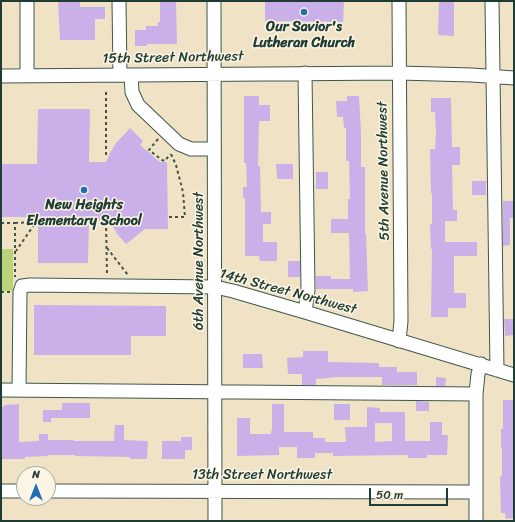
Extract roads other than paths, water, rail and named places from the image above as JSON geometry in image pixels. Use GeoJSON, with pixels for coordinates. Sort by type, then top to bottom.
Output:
{"type":"FeatureCollection","features":[{"type":"Feature","properties":{"kind":"street"},"geometry":{"type":"LineString","coordinates":[[26,1],[27,76]]}},
{"type":"Feature","properties":{"kind":"street"},"geometry":{"type":"LineString","coordinates":[[119,1],[125,75],[138,105],[179,144],[191,149],[214,149]]}},
{"type":"Feature","properties":{"kind":"street","name":"6th Avenue Northwest"},"geometry":{"type":"LineString","coordinates":[[214,1],[215,521]]}},
{"type":"Feature","properties":{"kind":"street","name":"5th Avenue Northwest"},"geometry":{"type":"LineString","coordinates":[[399,1],[401,321],[399,341]]}},
{"type":"Feature","properties":{"kind":"street"},"geometry":{"type":"LineString","coordinates":[[492,1],[497,370]]}},
{"type":"Feature","properties":{"kind":"street"},"geometry":{"type":"LineString","coordinates":[[305,73],[308,290],[305,312]]}},
{"type":"Feature","properties":{"kind":"street","name":"15th Street Northwest"},"geometry":{"type":"LineString","coordinates":[[1,76],[399,73],[514,78]]}},
{"type":"Feature","properties":{"kind":"street","name":"14th Street Northwest"},"geometry":{"type":"LineString","coordinates":[[19,390],[20,292],[22,286],[30,285],[215,287],[305,312],[514,375]]}},
{"type":"Feature","properties":{"kind":"street"},"geometry":{"type":"LineString","coordinates":[[476,521],[476,394],[478,374],[481,364]]}},
{"type":"Feature","properties":{"kind":"street"},"geometry":{"type":"LineString","coordinates":[[1,390],[476,394]]}},
{"type":"Feature","properties":{"kind":"street"},"geometry":{"type":"LineString","coordinates":[[1,491],[16,491]]}},
{"type":"Feature","properties":{"kind":"street","name":"13th Street Northwest"},"geometry":{"type":"LineString","coordinates":[[56,491],[475,492]]}},
{"type":"Feature","properties":{"kind":"place","name":"Our Savior's Lutheran Church"},"geometry":{"type":"Point","coordinates":[304,12]}},
{"type":"Feature","properties":{"kind":"place","name":"New Heights Elementary School"},"geometry":{"type":"Point","coordinates":[84,190]}}]}
